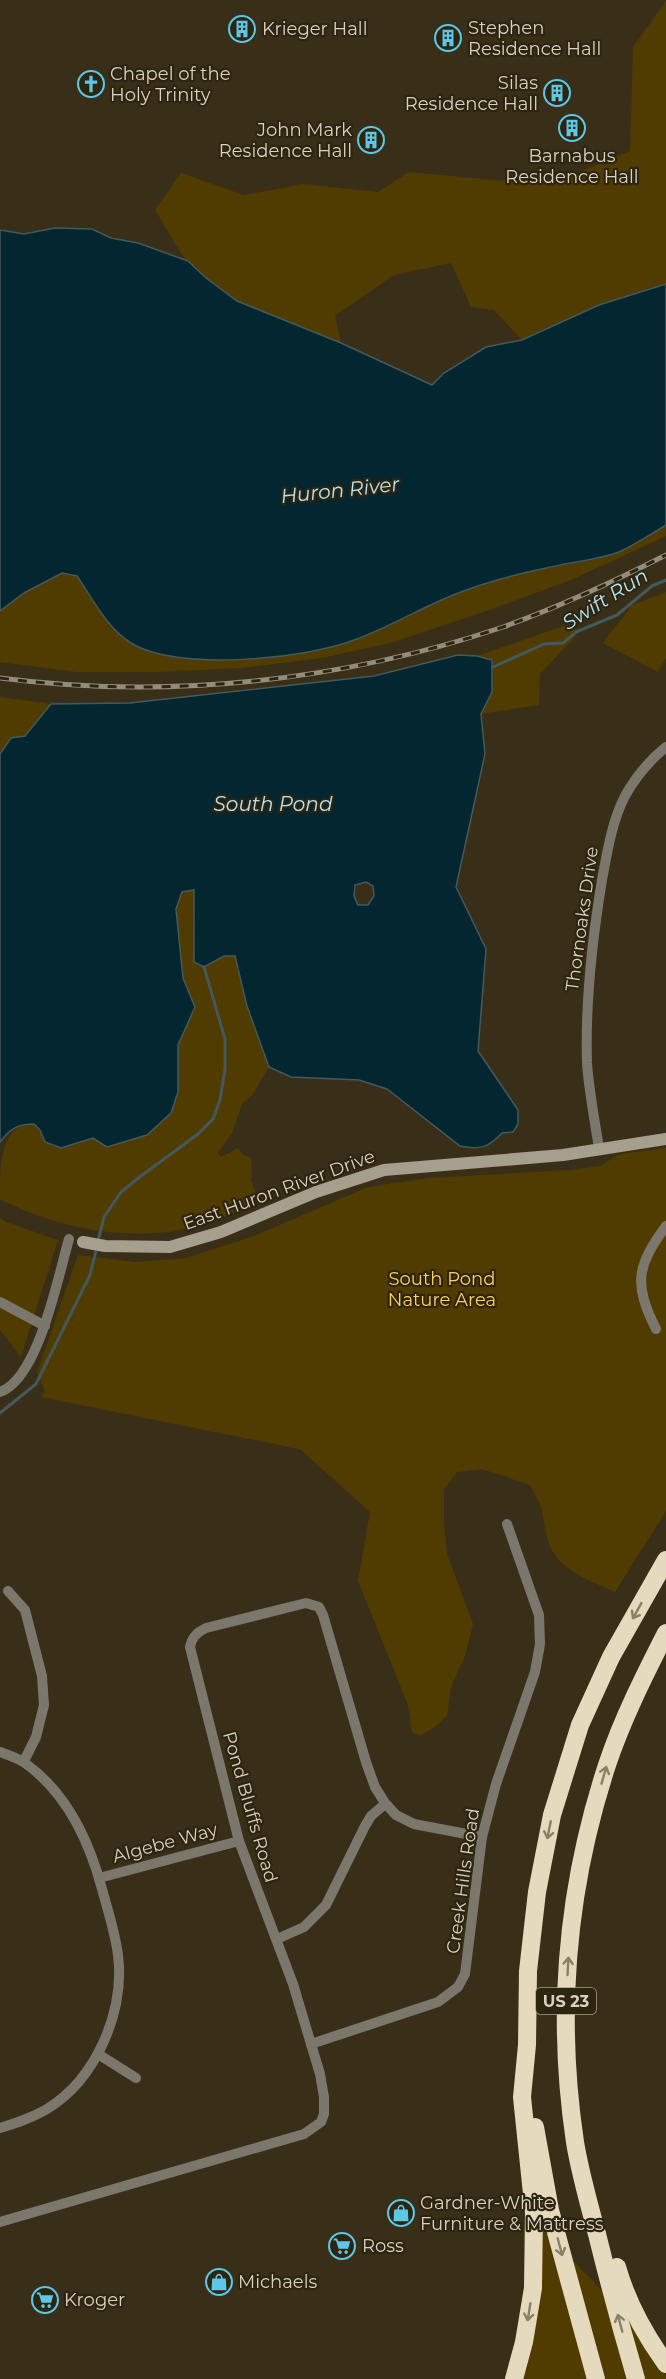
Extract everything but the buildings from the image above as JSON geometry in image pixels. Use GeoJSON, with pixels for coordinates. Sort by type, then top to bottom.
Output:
{"type":"FeatureCollection","features":[{"type":"Feature","properties":{"kind":"highway","name":"US 23"},"geometry":{"type":"LineString","coordinates":[[596,2379],[542,2173],[526,2045],[529,1960],[537,1892],[552,1815],[580,1725],[611,1657],[666,1560]]}},
{"type":"Feature","properties":{"kind":"highway","name":"US 23"},"geometry":{"type":"LineString","coordinates":[[636,2379],[583,2181],[572,2113],[565,2042],[567,1968],[573,1903],[586,1837],[607,1764],[638,1689],[666,1633]]}},
{"type":"Feature","properties":{"kind":"highway"},"geometry":{"type":"LineString","coordinates":[[565,2042],[587,2163],[621,2282],[651,2344],[666,2364]]}},
{"type":"Feature","properties":{"kind":"highway"},"geometry":{"type":"LineString","coordinates":[[514,2379],[524,2342],[533,2277],[534,2213],[522,2097],[526,2045]]}},
{"type":"Feature","properties":{"kind":"main road","name":"East Huron River Drive"},"geometry":{"type":"LineString","coordinates":[[83,1242],[105,1246],[170,1247],[193,1242],[272,1212],[316,1192],[384,1170],[531,1158],[666,1139]]}},
{"type":"Feature","properties":{"kind":"street","name":"Thornoaks Drive"},"geometry":{"type":"LineString","coordinates":[[599,1149],[588,1065],[586,995],[597,910],[614,827],[625,796],[643,770],[666,747]]}},
{"type":"Feature","properties":{"kind":"street"},"geometry":{"type":"LineString","coordinates":[[656,1329],[646,1310],[641,1292],[641,1269],[647,1253],[666,1226]]}},
{"type":"Feature","properties":{"kind":"street"},"geometry":{"type":"LineString","coordinates":[[0,1392],[20,1377],[45,1326],[69,1239]]}},
{"type":"Feature","properties":{"kind":"street"},"geometry":{"type":"LineString","coordinates":[[0,1302],[45,1326]]}},
{"type":"Feature","properties":{"kind":"street","name":"Creek Hills Road"},"geometry":{"type":"LineString","coordinates":[[311,2044],[438,2002],[458,1987],[465,1974],[469,1959],[482,1838],[496,1784],[536,1672],[540,1644],[539,1615],[507,1524]]}},
{"type":"Feature","properties":{"kind":"street"},"geometry":{"type":"LineString","coordinates":[[8,1591],[25,1610],[42,1676],[44,1705],[36,1737],[24,1761]]}},
{"type":"Feature","properties":{"kind":"street","name":"Pond Bluffs Road"},"geometry":{"type":"LineString","coordinates":[[0,2222],[304,2134],[321,2122],[324,2114],[322,2085],[311,2044],[277,1939],[239,1841],[190,1647],[198,1632],[306,1603],[319,1607],[366,1762],[375,1787],[386,1804],[396,1815],[414,1824],[482,1838]]}},
{"type":"Feature","properties":{"kind":"street"},"geometry":{"type":"LineString","coordinates":[[0,1752],[24,1761],[49,1785],[66,1805],[84,1834],[99,1878],[117,1946],[119,1976],[118,1997],[98,2054],[76,2084],[46,2109],[0,2128]]}},
{"type":"Feature","properties":{"kind":"street"},"geometry":{"type":"LineString","coordinates":[[277,1939],[304,1927],[326,1905],[365,1826],[371,1816],[386,1804]]}},
{"type":"Feature","properties":{"kind":"street","name":"Algebe Way"},"geometry":{"type":"LineString","coordinates":[[99,1878],[239,1841]]}},
{"type":"Feature","properties":{"kind":"street"},"geometry":{"type":"LineString","coordinates":[[98,2054],[136,2078]]}},
{"type":"Feature","properties":{"kind":"green space"},"geometry":{"type":"Polygon","coordinates":[[[666,1],[666,284],[599,305],[522,340],[494,310],[471,307],[451,263],[394,275],[335,316],[341,343],[279,320],[239,302],[220,290],[202,277],[187,261],[155,210],[181,173],[244,195],[304,184],[378,192],[409,172],[548,185],[630,151],[633,47],[666,1]]]}},
{"type":"Feature","properties":{"kind":"green space"},"geometry":{"type":"Polygon","coordinates":[[[666,525],[666,536],[571,580],[390,643],[322,658],[242,668],[160,672],[77,672],[0,662],[0,611],[24,593],[62,573],[77,576],[90,595],[197,659],[234,659],[320,651],[358,639],[468,589],[508,576],[592,560],[620,551],[666,525]]]}},
{"type":"Feature","properties":{"kind":"green space"},"geometry":{"type":"Polygon","coordinates":[[[666,592],[666,658],[658,672],[603,643],[632,605],[666,592]]]}},
{"type":"Feature","properties":{"kind":"green space"},"geometry":{"type":"Polygon","coordinates":[[[578,621],[575,637],[540,674],[539,705],[481,714],[490,695],[493,667],[492,660],[477,656],[578,621]]]}},
{"type":"Feature","properties":{"kind":"green space"},"geometry":{"type":"Polygon","coordinates":[[[0,697],[51,704],[25,736],[11,738],[0,754],[0,697]]]}},
{"type":"Feature","properties":{"kind":"green space"},"geometry":{"type":"Polygon","coordinates":[[[195,890],[194,962],[204,966],[225,955],[235,956],[247,1006],[269,1067],[253,1094],[242,1104],[232,1133],[218,1153],[221,1157],[238,1148],[243,1155],[251,1158],[252,1177],[250,1178],[259,1201],[215,1221],[183,1230],[129,1234],[75,1226],[49,1219],[0,1199],[4,1149],[14,1131],[34,1124],[40,1130],[45,1142],[178,1092],[178,1045],[195,1007],[183,978],[176,909],[182,892],[195,890]]]}},
{"type":"Feature","properties":{"kind":"green space","name":"South Pond Nature Area"},"geometry":{"type":"Polygon","coordinates":[[[666,1148],[666,1511],[615,1592],[565,1566],[553,1552],[548,1542],[541,1508],[530,1485],[482,1469],[457,1472],[444,1489],[447,1554],[473,1624],[465,1656],[451,1687],[447,1716],[420,1736],[412,1732],[408,1705],[358,1581],[370,1512],[300,1449],[41,1397],[45,1391],[37,1373],[78,1255],[135,1262],[186,1258],[254,1236],[368,1187],[429,1178],[571,1170],[600,1166],[620,1154],[666,1148]]]}},
{"type":"Feature","properties":{"kind":"green space"},"geometry":{"type":"Polygon","coordinates":[[[0,1218],[58,1240],[21,1357],[0,1330],[0,1218]]]}},
{"type":"Feature","properties":{"kind":"green space"},"geometry":{"type":"Polygon","coordinates":[[[542,2228],[631,2321],[666,2375],[666,2379],[521,2379],[542,2228]]]}},
{"type":"Feature","properties":{"kind":"water","name":"Huron River"},"geometry":{"type":"Polygon","coordinates":[[[55,228],[92,229],[111,238],[138,243],[188,261],[237,301],[341,343],[432,385],[444,373],[486,347],[522,340],[599,305],[666,284],[666,525],[619,552],[492,581],[440,600],[357,639],[335,646],[276,657],[210,660],[152,652],[131,643],[114,629],[77,576],[62,573],[24,593],[0,611],[0,230],[24,234],[55,228]]]}},
{"type":"Feature","properties":{"kind":"water","name":"South Pond"},"geometry":{"type":"Polygon","coordinates":[[[458,655],[492,660],[492,692],[481,714],[485,754],[456,887],[486,949],[478,1051],[518,1110],[518,1124],[513,1132],[502,1133],[483,1147],[460,1146],[387,1089],[359,1080],[291,1077],[269,1067],[247,1006],[235,956],[224,956],[204,967],[194,962],[194,890],[182,892],[176,909],[183,978],[195,1007],[178,1045],[178,1092],[171,1113],[147,1135],[107,1147],[93,1138],[61,1148],[45,1142],[40,1130],[34,1124],[14,1128],[0,1142],[0,754],[11,738],[25,736],[51,704],[130,703],[374,676],[458,655]],[[366,882],[355,885],[354,896],[358,905],[368,905],[374,896],[373,886],[366,882]]]}},
{"type":"Feature","properties":{"kind":"waterway","name":"Swift Run"},"geometry":{"type":"LineString","coordinates":[[493,667],[544,644],[563,643],[576,632],[617,615],[652,586],[666,580]]}},
{"type":"Feature","properties":{"kind":"waterway"},"geometry":{"type":"LineString","coordinates":[[98,1241],[104,1217],[121,1192],[198,1134],[213,1119],[220,1100],[225,1069],[225,1039],[204,967]]}},
{"type":"Feature","properties":{"kind":"waterway"},"geometry":{"type":"LineString","coordinates":[[0,1413],[36,1384],[90,1275],[97,1247]]}},
{"type":"Feature","properties":{"kind":"railway"},"geometry":{"type":"LineString","coordinates":[[0,678],[127,687],[191,686],[318,673],[442,646],[503,627],[586,594],[666,555]]}},
{"type":"Feature","properties":{"kind":"place","name":"Krieger Hall"},"geometry":{"type":"Point","coordinates":[242,29]}},
{"type":"Feature","properties":{"kind":"place","name":"Stephen Residence Hall"},"geometry":{"type":"Point","coordinates":[448,38]}},
{"type":"Feature","properties":{"kind":"place","name":"Chapel of the Holy Trinity"},"geometry":{"type":"Point","coordinates":[91,84]}},
{"type":"Feature","properties":{"kind":"place","name":"Silas Residence Hall"},"geometry":{"type":"Point","coordinates":[557,93]}},
{"type":"Feature","properties":{"kind":"place","name":"Barnabus Residence Hall"},"geometry":{"type":"Point","coordinates":[572,128]}},
{"type":"Feature","properties":{"kind":"place","name":"John Mark Residence Hall"},"geometry":{"type":"Point","coordinates":[371,140]}},
{"type":"Feature","properties":{"kind":"place","name":"Gardner-White Furniture & Mattress"},"geometry":{"type":"Point","coordinates":[401,2213]}},
{"type":"Feature","properties":{"kind":"place","name":"Ross"},"geometry":{"type":"Point","coordinates":[342,2246]}},
{"type":"Feature","properties":{"kind":"place","name":"Michaels"},"geometry":{"type":"Point","coordinates":[219,2282]}},
{"type":"Feature","properties":{"kind":"place","name":"Kroger"},"geometry":{"type":"Point","coordinates":[45,2300]}}]}
